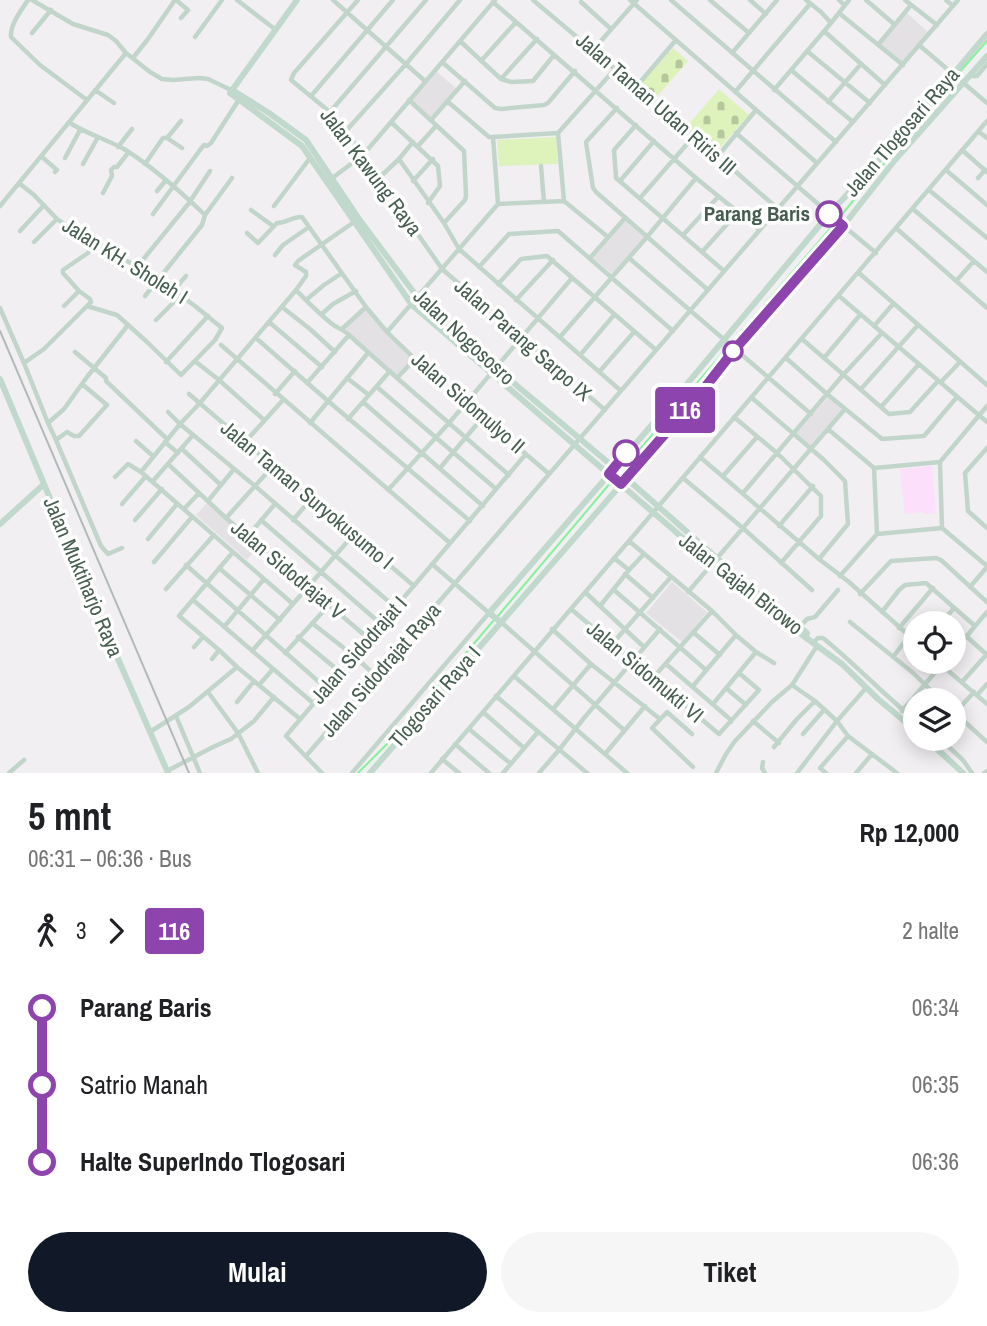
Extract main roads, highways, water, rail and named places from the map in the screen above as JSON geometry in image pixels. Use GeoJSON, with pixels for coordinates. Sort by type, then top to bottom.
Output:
{"type":"FeatureCollection","features":[{"type":"Feature","properties":{"kind":"waterway"},"geometry":{"type":"LineString","coordinates":[[958,74],[987,41]]}},
{"type":"Feature","properties":{"kind":"waterway"},"geometry":{"type":"LineString","coordinates":[[616,477],[834,224],[954,79]]}},
{"type":"Feature","properties":{"kind":"waterway"},"geometry":{"type":"LineString","coordinates":[[498,616],[612,481]]}},
{"type":"Feature","properties":{"kind":"waterway"},"geometry":{"type":"LineString","coordinates":[[358,773],[396,735],[494,620]]}},
{"type":"Feature","properties":{"kind":"railway"},"geometry":{"type":"LineString","coordinates":[[0,331],[189,773]]}},
{"type":"Feature","properties":{"kind":"place","name":"Parang Baris"},"geometry":{"type":"Point","coordinates":[829,214]}}]}
